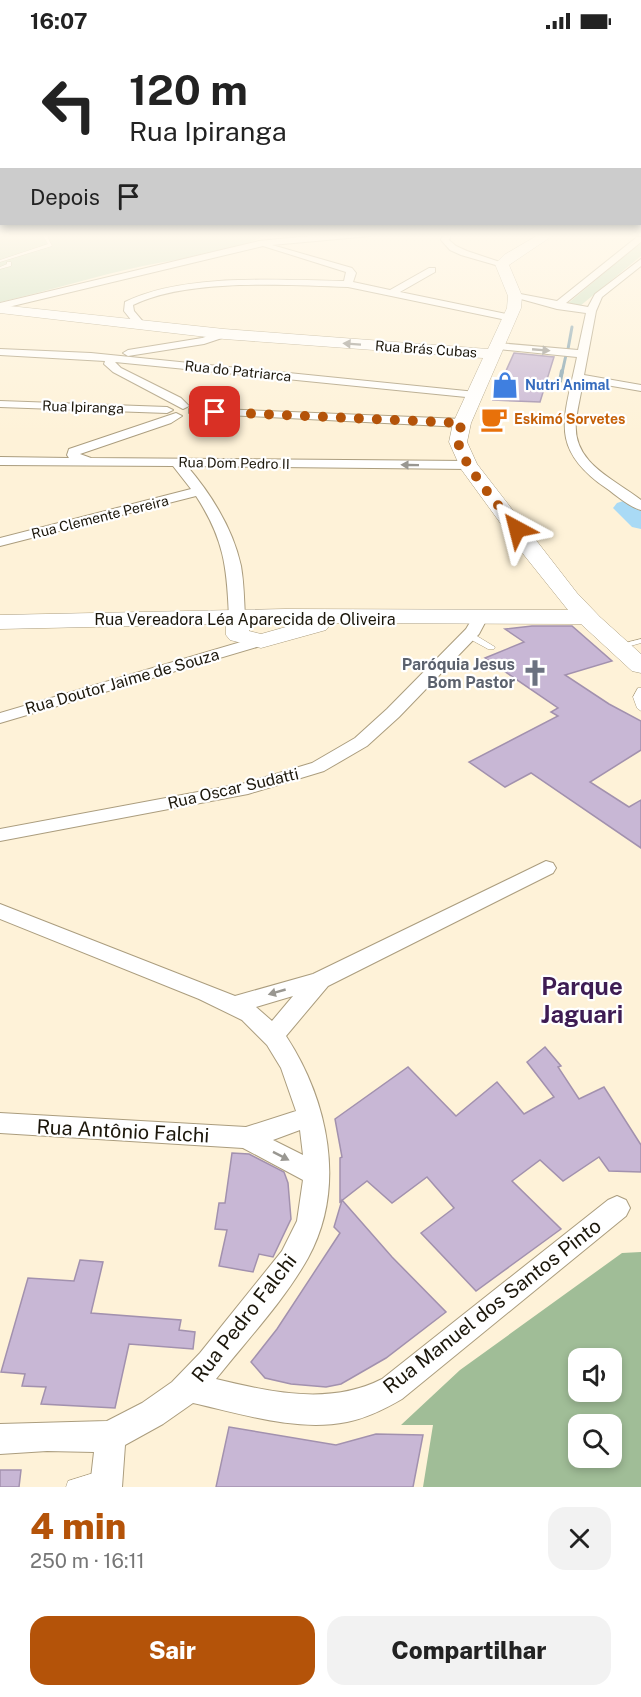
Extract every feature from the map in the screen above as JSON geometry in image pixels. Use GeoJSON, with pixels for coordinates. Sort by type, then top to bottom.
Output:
{"type":"FeatureCollection","features":[{"type":"Feature","properties":{"kind":"street"},"geometry":{"type":"LineString","coordinates":[[0,308],[27,301]]}},
{"type":"Feature","properties":{"kind":"street"},"geometry":{"type":"LineString","coordinates":[[132,301],[128,304],[129,311],[140,324]]}},
{"type":"Feature","properties":{"kind":"street"},"geometry":{"type":"LineString","coordinates":[[431,301],[511,318]]}},
{"type":"Feature","properties":{"kind":"street"},"geometry":{"type":"LineString","coordinates":[[514,301],[511,318],[462,423],[458,442],[468,465],[567,595],[618,648],[641,666]]}},
{"type":"Feature","properties":{"kind":"street"},"geometry":{"type":"LineString","coordinates":[[538,301],[591,311]]}},
{"type":"Feature","properties":{"kind":"street"},"geometry":{"type":"LineString","coordinates":[[557,306],[563,301]]}},
{"type":"Feature","properties":{"kind":"street"},"geometry":{"type":"LineString","coordinates":[[595,301],[591,311],[570,423],[574,451],[598,475],[641,506]]}},
{"type":"Feature","properties":{"kind":"street","name":"Rua Brás Cubas"},"geometry":{"type":"LineString","coordinates":[[0,308],[225,334],[496,350]]}},
{"type":"Feature","properties":{"kind":"street"},"geometry":{"type":"LineString","coordinates":[[86,460],[74,455],[73,452],[167,421],[180,411],[177,400],[117,370],[109,364],[112,358],[204,341],[225,334]]}},
{"type":"Feature","properties":{"kind":"street"},"geometry":{"type":"LineString","coordinates":[[496,350],[583,354]]}},
{"type":"Feature","properties":{"kind":"street","name":"Rua do Patriarca"},"geometry":{"type":"LineString","coordinates":[[0,352],[112,358],[476,395]]}},
{"type":"Feature","properties":{"kind":"street"},"geometry":{"type":"LineString","coordinates":[[579,377],[641,388]]}},
{"type":"Feature","properties":{"kind":"street","name":"Rua Ipiranga"},"geometry":{"type":"LineString","coordinates":[[0,404],[462,423]]}},
{"type":"Feature","properties":{"kind":"street","name":"Rua Dom Pedro II"},"geometry":{"type":"LineString","coordinates":[[0,461],[468,465]]}},
{"type":"Feature","properties":{"kind":"street"},"geometry":{"type":"LineString","coordinates":[[176,462],[200,491],[229,552],[234,568],[234,634],[261,640],[289,624]]}},
{"type":"Feature","properties":{"kind":"street","name":"Rua Clemente Pereira"},"geometry":{"type":"LineString","coordinates":[[0,542],[200,491]]}},
{"type":"Feature","properties":{"kind":"street","name":"Rua Vereadora Léa Aparecida de Oliveira"},"geometry":{"type":"LineString","coordinates":[[471,626],[544,599],[567,595]]}},
{"type":"Feature","properties":{"kind":"street","name":"Rua Vereadora Léa Aparecida de Oliveira"},"geometry":{"type":"LineString","coordinates":[[0,622],[234,634],[347,617],[471,626],[587,617]]}},
{"type":"Feature","properties":{"kind":"street","name":"Rua Oscar Sudatti"},"geometry":{"type":"LineString","coordinates":[[0,835],[248,788],[318,767],[361,742],[400,706],[471,626]]}},
{"type":"Feature","properties":{"kind":"street","name":"Rua Doutor Jaime de Souza"},"geometry":{"type":"LineString","coordinates":[[8,715],[234,634]]}},
{"type":"Feature","properties":{"kind":"street"},"geometry":{"type":"LineString","coordinates":[[233,1005],[320,980],[546,868]]}},
{"type":"Feature","properties":{"kind":"street","name":"Rua Pedro Falchi"},"geometry":{"type":"LineString","coordinates":[[0,911],[233,1005],[255,1018],[273,1035],[291,1059],[303,1088],[316,1144],[313,1208],[300,1246],[261,1301],[189,1387],[158,1409],[111,1436],[0,1439]]}},
{"type":"Feature","properties":{"kind":"street"},"geometry":{"type":"LineString","coordinates":[[273,1035],[320,980]]}},
{"type":"Feature","properties":{"kind":"street","name":"Rua Antônio Falchi"},"geometry":{"type":"LineString","coordinates":[[0,1123],[246,1138],[310,1117]]}},
{"type":"Feature","properties":{"kind":"street","name":"Rua Antônio Falchi"},"geometry":{"type":"LineString","coordinates":[[246,1138],[316,1174]]}},
{"type":"Feature","properties":{"kind":"street","name":"Rua Manuel dos Santos Pinto"},"geometry":{"type":"LineString","coordinates":[[189,1387],[305,1410],[336,1409],[367,1402],[392,1389],[617,1208]]}},
{"type":"Feature","properties":{"kind":"street"},"geometry":{"type":"LineString","coordinates":[[106,1482],[111,1436]]}},
{"type":"Feature","properties":{"kind":"lane"},"geometry":{"type":"LineString","coordinates":[[471,626],[491,647]]}},
{"type":"Feature","properties":{"kind":"lane"},"geometry":{"type":"LineString","coordinates":[[618,648],[641,641]]}},
{"type":"Feature","properties":{"kind":"lane"},"geometry":{"type":"LineString","coordinates":[[641,690],[637,697],[641,708]]}},
{"type":"Feature","properties":{"kind":"lane"},"geometry":{"type":"LineString","coordinates":[[74,1487],[106,1482]]}},
{"type":"Feature","properties":{"kind":"green space"},"geometry":{"type":"Polygon","coordinates":[[[570,301],[586,301],[580,306],[566,305],[570,301]]]}},
{"type":"Feature","properties":{"kind":"green space"},"geometry":{"type":"Polygon","coordinates":[[[641,1252],[641,1487],[423,1487],[433,1425],[401,1425],[460,1370],[622,1253],[641,1252]]]}},
{"type":"Feature","properties":{"kind":"building"},"geometry":{"type":"Polygon","coordinates":[[[514,353],[554,357],[540,402],[493,400],[514,353]]]}},
{"type":"Feature","properties":{"kind":"building"},"geometry":{"type":"Polygon","coordinates":[[[572,626],[612,661],[565,675],[609,704],[641,721],[641,750],[590,782],[629,807],[641,800],[641,848],[531,773],[505,787],[469,762],[558,716],[551,712],[558,708],[485,658],[524,642],[505,629],[572,626]]]}},
{"type":"Feature","properties":{"kind":"building"},"geometry":{"type":"Polygon","coordinates":[[[545,1047],[561,1066],[558,1067],[579,1099],[604,1087],[641,1145],[641,1172],[609,1171],[599,1157],[563,1181],[540,1160],[512,1181],[561,1229],[476,1291],[421,1233],[454,1208],[427,1177],[392,1203],[367,1181],[340,1202],[340,1158],[342,1157],[335,1119],[408,1067],[456,1116],[497,1082],[524,1114],[554,1097],[527,1062],[545,1047]]]}},
{"type":"Feature","properties":{"kind":"building"},"geometry":{"type":"Polygon","coordinates":[[[232,1153],[249,1154],[284,1172],[288,1183],[291,1219],[273,1257],[259,1254],[253,1272],[219,1266],[227,1230],[215,1229],[219,1203],[225,1203],[232,1153]]]}},
{"type":"Feature","properties":{"kind":"building"},"geometry":{"type":"Polygon","coordinates":[[[342,1200],[392,1257],[446,1312],[386,1358],[341,1384],[326,1387],[291,1384],[265,1378],[251,1362],[277,1329],[340,1233],[334,1227],[342,1200]]]}},
{"type":"Feature","properties":{"kind":"building"},"geometry":{"type":"Polygon","coordinates":[[[80,1260],[103,1262],[91,1313],[181,1320],[179,1330],[195,1332],[193,1349],[129,1344],[115,1408],[41,1404],[46,1387],[22,1386],[25,1374],[1,1372],[28,1278],[74,1281],[80,1260]]]}},
{"type":"Feature","properties":{"kind":"building"},"geometry":{"type":"Polygon","coordinates":[[[229,1427],[336,1445],[376,1434],[423,1435],[413,1487],[216,1487],[229,1427]]]}},
{"type":"Feature","properties":{"kind":"building"},"geometry":{"type":"Polygon","coordinates":[[[0,1470],[21,1470],[19,1487],[0,1487],[0,1470]]]}},
{"type":"Feature","properties":{"kind":"waterway"},"geometry":{"type":"LineString","coordinates":[[568,349],[572,327]]}},
{"type":"Feature","properties":{"kind":"waterway"},"geometry":{"type":"LineString","coordinates":[[562,373],[566,355]]}},
{"type":"Feature","properties":{"kind":"waterway"},"geometry":{"type":"LineString","coordinates":[[560,381],[562,371]]}},
{"type":"Feature","properties":{"kind":"waterway"},"geometry":{"type":"LineString","coordinates":[[626,508],[641,521]]}},
{"type":"Feature","properties":{"kind":"place","name":"Nutri Animal"},"geometry":{"type":"Point","coordinates":[505,385]}},
{"type":"Feature","properties":{"kind":"place","name":"Eskimó Sorvetes"},"geometry":{"type":"Point","coordinates":[494,419]}},
{"type":"Feature","properties":{"kind":"place","name":"Paróquia Jesus Bom Pastor"},"geometry":{"type":"Point","coordinates":[535,673]}},
{"type":"Feature","properties":{"kind":"district","name":"Parque Jaguari"},"geometry":{"type":"Point","coordinates":[582,1001]}},
{"type":"Feature","properties":{"kind":"route"},"geometry":{"type":"LineString","coordinates":[[215,412],[462,423],[458,435],[460,450],[468,465],[517,529]]}}]}
